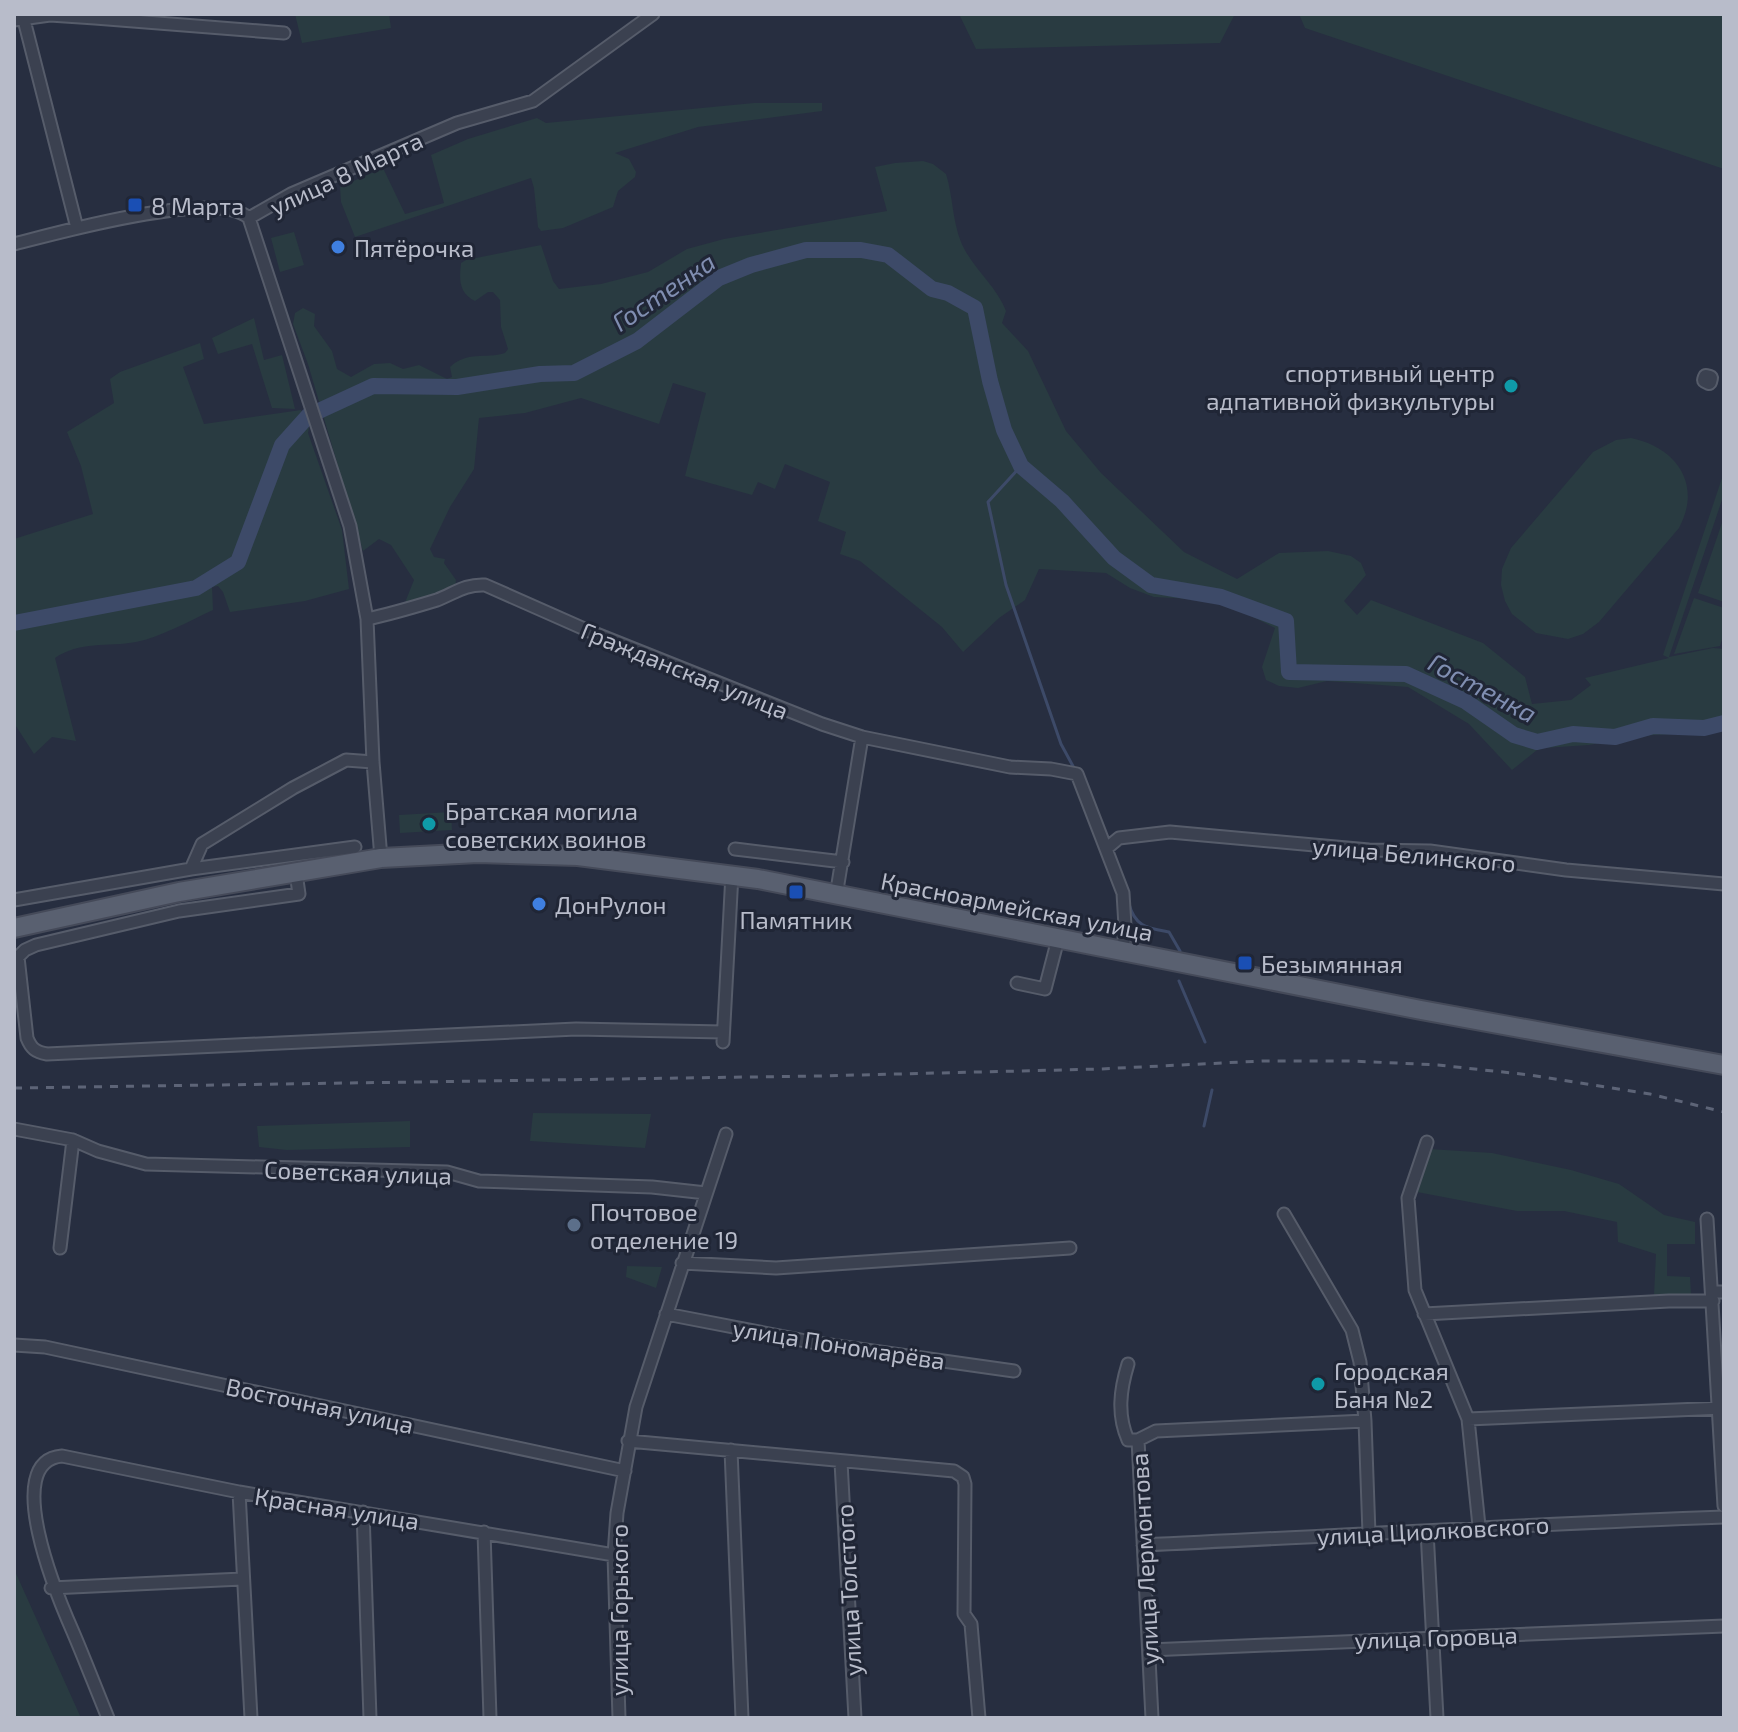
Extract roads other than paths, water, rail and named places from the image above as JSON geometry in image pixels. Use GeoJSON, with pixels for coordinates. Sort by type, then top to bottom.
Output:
{"type":"FeatureCollection","features":[{"type":"Feature","properties":{"kind":"main road","name":"Красноармейская улица"},"geometry":{"type":"LineString","coordinates":[[14,928],[179,892],[381,858],[478,853],[578,856],[732,874],[1421,1010],[1724,1065]]}},
{"type":"Feature","properties":{"kind":"street","name":"улица 8 Марта"},"geometry":{"type":"LineString","coordinates":[[14,244],[138,214],[169,210],[238,211],[249,218],[291,194],[457,123],[533,101],[653,14]]}},
{"type":"Feature","properties":{"kind":"street"},"geometry":{"type":"LineString","coordinates":[[77,228],[19,20],[50,15],[284,33]]}},
{"type":"Feature","properties":{"kind":"street"},"geometry":{"type":"LineString","coordinates":[[249,218],[350,526],[367,619],[381,858]]}},
{"type":"Feature","properties":{"kind":"street","name":"Гражданская улица"},"geometry":{"type":"LineString","coordinates":[[367,619],[400,612],[450,595],[461,587],[485,585],[770,706],[862,737],[1010,767],[1077,774],[1107,848]]}},
{"type":"Feature","properties":{"kind":"street"},"geometry":{"type":"LineString","coordinates":[[836,896],[862,737]]}},
{"type":"Feature","properties":{"kind":"street"},"geometry":{"type":"LineString","coordinates":[[191,869],[202,844],[293,788],[346,760],[373,762]]}},
{"type":"Feature","properties":{"kind":"street","name":"улица Белинского"},"geometry":{"type":"LineString","coordinates":[[1107,848],[1119,838],[1170,832],[1369,850],[1430,851],[1566,870],[1724,884]]}},
{"type":"Feature","properties":{"kind":"street"},"geometry":{"type":"LineString","coordinates":[[14,900],[191,869],[355,847]]}},
{"type":"Feature","properties":{"kind":"street"},"geometry":{"type":"LineString","coordinates":[[1107,848],[1123,893],[1123,951]]}},
{"type":"Feature","properties":{"kind":"street"},"geometry":{"type":"LineString","coordinates":[[735,849],[843,862]]}},
{"type":"Feature","properties":{"kind":"street"},"geometry":{"type":"LineString","coordinates":[[296,873],[299,894],[179,911],[25,950],[18,957],[30,1046],[38,1053],[47,1054],[576,1029],[723,1037],[732,874]]}},
{"type":"Feature","properties":{"kind":"street"},"geometry":{"type":"LineString","coordinates":[[1017,983],[1045,989],[1058,939]]}},
{"type":"Feature","properties":{"kind":"street","name":"Советская улица"},"geometry":{"type":"LineString","coordinates":[[14,1129],[73,1140],[98,1151],[146,1164],[447,1172],[479,1181],[652,1187],[706,1193]]}},
{"type":"Feature","properties":{"kind":"street","name":"улица Горького"},"geometry":{"type":"LineString","coordinates":[[619,1718],[614,1555],[628,1441],[636,1407],[726,1134]]}},
{"type":"Feature","properties":{"kind":"street"},"geometry":{"type":"LineString","coordinates":[[60,1248],[73,1140]]}},
{"type":"Feature","properties":{"kind":"street"},"geometry":{"type":"LineString","coordinates":[[1427,1142],[1408,1198],[1415,1290],[1468,1419],[1479,1526]]}},
{"type":"Feature","properties":{"kind":"street"},"geometry":{"type":"LineString","coordinates":[[1284,1214],[1352,1330],[1360,1362],[1365,1421],[1369,1534]]}},
{"type":"Feature","properties":{"kind":"street"},"geometry":{"type":"LineString","coordinates":[[1707,1219],[1716,1295],[1724,1506]]}},
{"type":"Feature","properties":{"kind":"street"},"geometry":{"type":"LineString","coordinates":[[682,1263],[776,1268],[1070,1248]]}},
{"type":"Feature","properties":{"kind":"street"},"geometry":{"type":"LineString","coordinates":[[1424,1314],[1669,1301],[1716,1295]]}},
{"type":"Feature","properties":{"kind":"street","name":"улица Пономарёва"},"geometry":{"type":"LineString","coordinates":[[666,1314],[816,1343],[1014,1371]]}},
{"type":"Feature","properties":{"kind":"street","name":"Восточная улица"},"geometry":{"type":"LineString","coordinates":[[14,1345],[45,1347],[625,1471]]}},
{"type":"Feature","properties":{"kind":"street","name":"улица Лермонтова"},"geometry":{"type":"LineString","coordinates":[[1128,1364],[1121,1387],[1122,1426],[1128,1440],[1138,1440],[1152,1718]]}},
{"type":"Feature","properties":{"kind":"street"},"geometry":{"type":"LineString","coordinates":[[1468,1419],[1721,1408]]}},
{"type":"Feature","properties":{"kind":"street"},"geometry":{"type":"LineString","coordinates":[[1138,1440],[1156,1431],[1365,1421]]}},
{"type":"Feature","properties":{"kind":"street"},"geometry":{"type":"LineString","coordinates":[[628,1441],[954,1471],[963,1477],[964,1614],[971,1624],[979,1718]]}},
{"type":"Feature","properties":{"kind":"street"},"geometry":{"type":"LineString","coordinates":[[731,1450],[742,1718]]}},
{"type":"Feature","properties":{"kind":"street","name":"Красная улица"},"geometry":{"type":"LineString","coordinates":[[51,1588],[26,1496],[38,1464],[51,1456],[239,1492],[614,1555]]}},
{"type":"Feature","properties":{"kind":"street","name":"улица Толстого"},"geometry":{"type":"LineString","coordinates":[[841,1462],[855,1718]]}},
{"type":"Feature","properties":{"kind":"street"},"geometry":{"type":"LineString","coordinates":[[239,1492],[251,1718]]}},
{"type":"Feature","properties":{"kind":"street"},"geometry":{"type":"LineString","coordinates":[[363,1512],[370,1718]]}},
{"type":"Feature","properties":{"kind":"street","name":"улица Циолковского"},"geometry":{"type":"LineString","coordinates":[[1143,1545],[1479,1526],[1724,1517]]}},
{"type":"Feature","properties":{"kind":"street"},"geometry":{"type":"LineString","coordinates":[[1427,1531],[1437,1718]]}},
{"type":"Feature","properties":{"kind":"street"},"geometry":{"type":"LineString","coordinates":[[484,1532],[490,1718]]}},
{"type":"Feature","properties":{"kind":"street"},"geometry":{"type":"LineString","coordinates":[[108,1718],[51,1588],[242,1579]]}},
{"type":"Feature","properties":{"kind":"street","name":"улица Горовца"},"geometry":{"type":"LineString","coordinates":[[1149,1650],[1724,1626]]}},
{"type":"Feature","properties":{"kind":"waterway","name":"Гостенка"},"geometry":{"type":"LineString","coordinates":[[14,623],[196,588],[238,562],[282,445],[308,416],[373,386],[457,387],[540,374],[574,373],[637,341],[719,278],[751,265],[806,250],[861,250],[888,255],[932,289],[948,293],[975,308],[1004,430],[1021,466],[1062,501],[1114,558],[1151,585],[1221,597],[1286,621],[1289,672],[1406,674],[1465,701],[1514,735],[1537,742],[1573,734],[1615,737],[1653,726],[1704,728],[1724,723]]}},
{"type":"Feature","properties":{"kind":"waterway"},"geometry":{"type":"LineString","coordinates":[[1021,466],[988,502],[1006,585],[1061,744],[1074,768]]}},
{"type":"Feature","properties":{"kind":"waterway"},"geometry":{"type":"LineString","coordinates":[[1129,904],[1139,922],[1169,932],[1180,951]]}},
{"type":"Feature","properties":{"kind":"waterway"},"geometry":{"type":"LineString","coordinates":[[1179,981],[1205,1042]]}},
{"type":"Feature","properties":{"kind":"waterway"},"geometry":{"type":"LineString","coordinates":[[1204,1126],[1212,1090]]}},
{"type":"Feature","properties":{"kind":"railway"},"geometry":{"type":"LineString","coordinates":[[14,1088],[817,1076],[1100,1069],[1262,1061],[1352,1061],[1438,1065],[1530,1075],[1650,1094],[1724,1112]]}},
{"type":"Feature","properties":{"kind":"place","name":"8 Марта"},"geometry":{"type":"Point","coordinates":[135,205]}},
{"type":"Feature","properties":{"kind":"place","name":"Пятёрочка"},"geometry":{"type":"Point","coordinates":[338,247]}},
{"type":"Feature","properties":{"kind":"place","name":"спортивный центр адпативной физкультуры"},"geometry":{"type":"Point","coordinates":[1511,386]}},
{"type":"Feature","properties":{"kind":"place","name":"Братская могила советских воинов"},"geometry":{"type":"Point","coordinates":[429,824]}},
{"type":"Feature","properties":{"kind":"place","name":"Памятник"},"geometry":{"type":"Point","coordinates":[796,892]}},
{"type":"Feature","properties":{"kind":"place","name":"ДонРулон"},"geometry":{"type":"Point","coordinates":[539,904]}},
{"type":"Feature","properties":{"kind":"place","name":"Безымянная"},"geometry":{"type":"Point","coordinates":[1245,963]}},
{"type":"Feature","properties":{"kind":"place","name":"Почтовое отделение 19"},"geometry":{"type":"Point","coordinates":[574,1225]}},
{"type":"Feature","properties":{"kind":"place","name":"Городская Баня №2"},"geometry":{"type":"Point","coordinates":[1318,1384]}}]}
